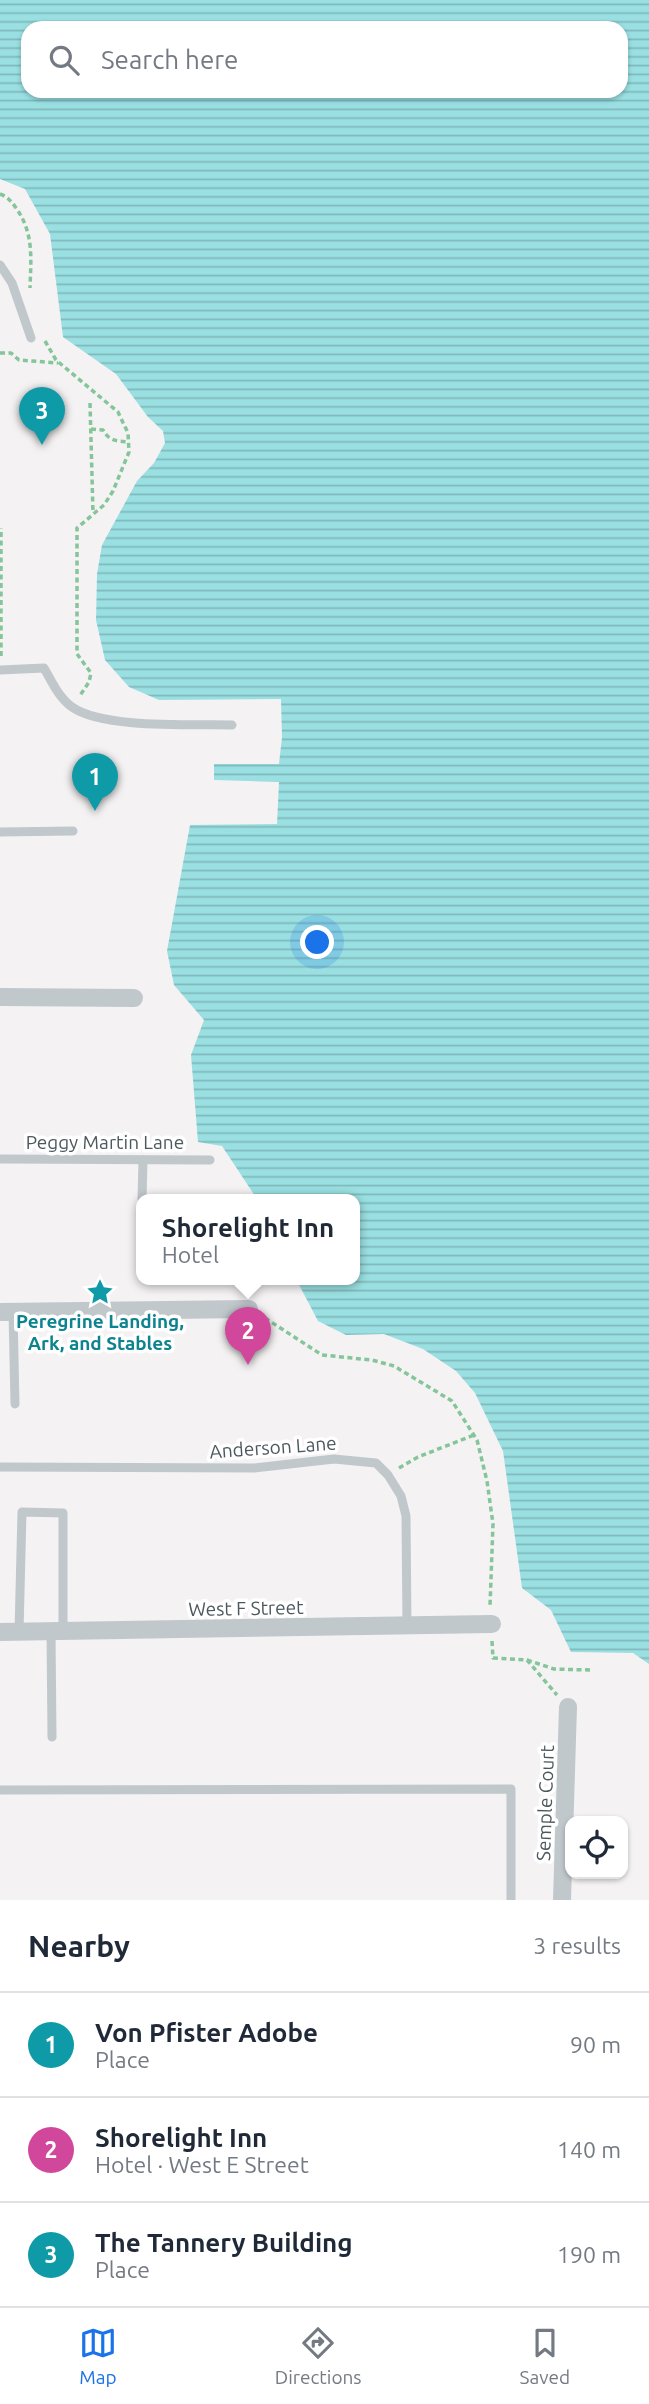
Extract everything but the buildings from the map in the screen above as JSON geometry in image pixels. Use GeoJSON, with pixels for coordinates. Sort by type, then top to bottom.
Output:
{"type":"FeatureCollection","features":[{"type":"Feature","properties":{"kind":"street"},"geometry":{"type":"LineString","coordinates":[[0,997],[134,998]]}},
{"type":"Feature","properties":{"kind":"street"},"geometry":{"type":"LineString","coordinates":[[7,1312],[248,1308]]}},
{"type":"Feature","properties":{"kind":"street","name":"West F Street"},"geometry":{"type":"LineString","coordinates":[[0,1632],[492,1624]]}},
{"type":"Feature","properties":{"kind":"street","name":"Semple Court"},"geometry":{"type":"LineString","coordinates":[[562,1900],[568,1707]]}},
{"type":"Feature","properties":{"kind":"lane"},"geometry":{"type":"LineString","coordinates":[[0,265],[12,283],[31,338]]}},
{"type":"Feature","properties":{"kind":"lane"},"geometry":{"type":"LineString","coordinates":[[0,670],[44,668],[58,693],[72,707],[89,716],[122,722],[232,725]]}},
{"type":"Feature","properties":{"kind":"lane"},"geometry":{"type":"LineString","coordinates":[[0,832],[73,831]]}},
{"type":"Feature","properties":{"kind":"lane","name":"Peggy Martin Lane"},"geometry":{"type":"LineString","coordinates":[[0,1159],[210,1160]]}},
{"type":"Feature","properties":{"kind":"lane"},"geometry":{"type":"LineString","coordinates":[[142,1194],[143,1160]]}},
{"type":"Feature","properties":{"kind":"lane"},"geometry":{"type":"LineString","coordinates":[[7,1312],[15,1404]]}},
{"type":"Feature","properties":{"kind":"lane","name":"Anderson Lane"},"geometry":{"type":"LineString","coordinates":[[0,1467],[254,1468],[334,1459],[376,1463],[388,1475],[401,1496],[406,1516],[407,1626]]}},
{"type":"Feature","properties":{"kind":"lane"},"geometry":{"type":"LineString","coordinates":[[19,1632],[22,1512],[63,1513],[52,1737]]}},
{"type":"Feature","properties":{"kind":"lane"},"geometry":{"type":"LineString","coordinates":[[0,1790],[511,1789],[511,1900]]}},
{"type":"Feature","properties":{"kind":"path"},"geometry":{"type":"LineString","coordinates":[[0,194],[8,197],[24,219],[32,240],[30,292]]}},
{"type":"Feature","properties":{"kind":"path"},"geometry":{"type":"LineString","coordinates":[[44,340],[60,363],[118,412],[128,433],[129,452],[113,491],[104,505],[77,528],[77,654],[90,673],[89,682],[72,707]]}},
{"type":"Feature","properties":{"kind":"path"},"geometry":{"type":"LineString","coordinates":[[0,353],[11,353],[19,360],[60,363]]}},
{"type":"Feature","properties":{"kind":"path"},"geometry":{"type":"LineString","coordinates":[[90,403],[93,514]]}},
{"type":"Feature","properties":{"kind":"path"},"geometry":{"type":"LineString","coordinates":[[91,429],[103,430],[106,436],[114,441],[128,442]]}},
{"type":"Feature","properties":{"kind":"path"},"geometry":{"type":"LineString","coordinates":[[0,670],[1,528]]}},
{"type":"Feature","properties":{"kind":"path"},"geometry":{"type":"LineString","coordinates":[[248,1308],[322,1355],[372,1360],[394,1366],[452,1401],[474,1435],[487,1481],[493,1524],[490,1598],[493,1658],[527,1660],[554,1669],[590,1670]]}},
{"type":"Feature","properties":{"kind":"path"},"geometry":{"type":"LineString","coordinates":[[399,1469],[418,1457],[474,1435]]}},
{"type":"Feature","properties":{"kind":"path"},"geometry":{"type":"LineString","coordinates":[[527,1660],[568,1707]]}},
{"type":"Feature","properties":{"kind":"water"},"geometry":{"type":"Polygon","coordinates":[[[0,0],[649,0],[649,1664],[633,1653],[571,1652],[551,1610],[522,1588],[503,1451],[475,1393],[456,1371],[423,1349],[384,1334],[346,1335],[318,1321],[299,1285],[360,1285],[360,1194],[254,1194],[222,1146],[198,1142],[191,1055],[204,1020],[174,985],[167,951],[190,825],[277,824],[279,782],[214,780],[214,764],[279,764],[282,737],[281,699],[159,700],[129,687],[105,660],[96,620],[97,574],[102,545],[137,481],[154,463],[165,443],[163,431],[148,417],[116,374],[63,337],[50,234],[25,189],[0,179],[0,0]]]}},
{"type":"Feature","properties":{"kind":"place","name":"The Tannery Building"},"geometry":{"type":"Point","coordinates":[42,445]}},
{"type":"Feature","properties":{"kind":"place","name":"Von Pfister Adobe"},"geometry":{"type":"Point","coordinates":[95,811]}},
{"type":"Feature","properties":{"kind":"place","name":"Peregrine Landing, Ark, and Stables"},"geometry":{"type":"Point","coordinates":[100,1292]}},
{"type":"Feature","properties":{"kind":"place","name":"Shorelight Inn"},"geometry":{"type":"Point","coordinates":[248,1365]}}]}
